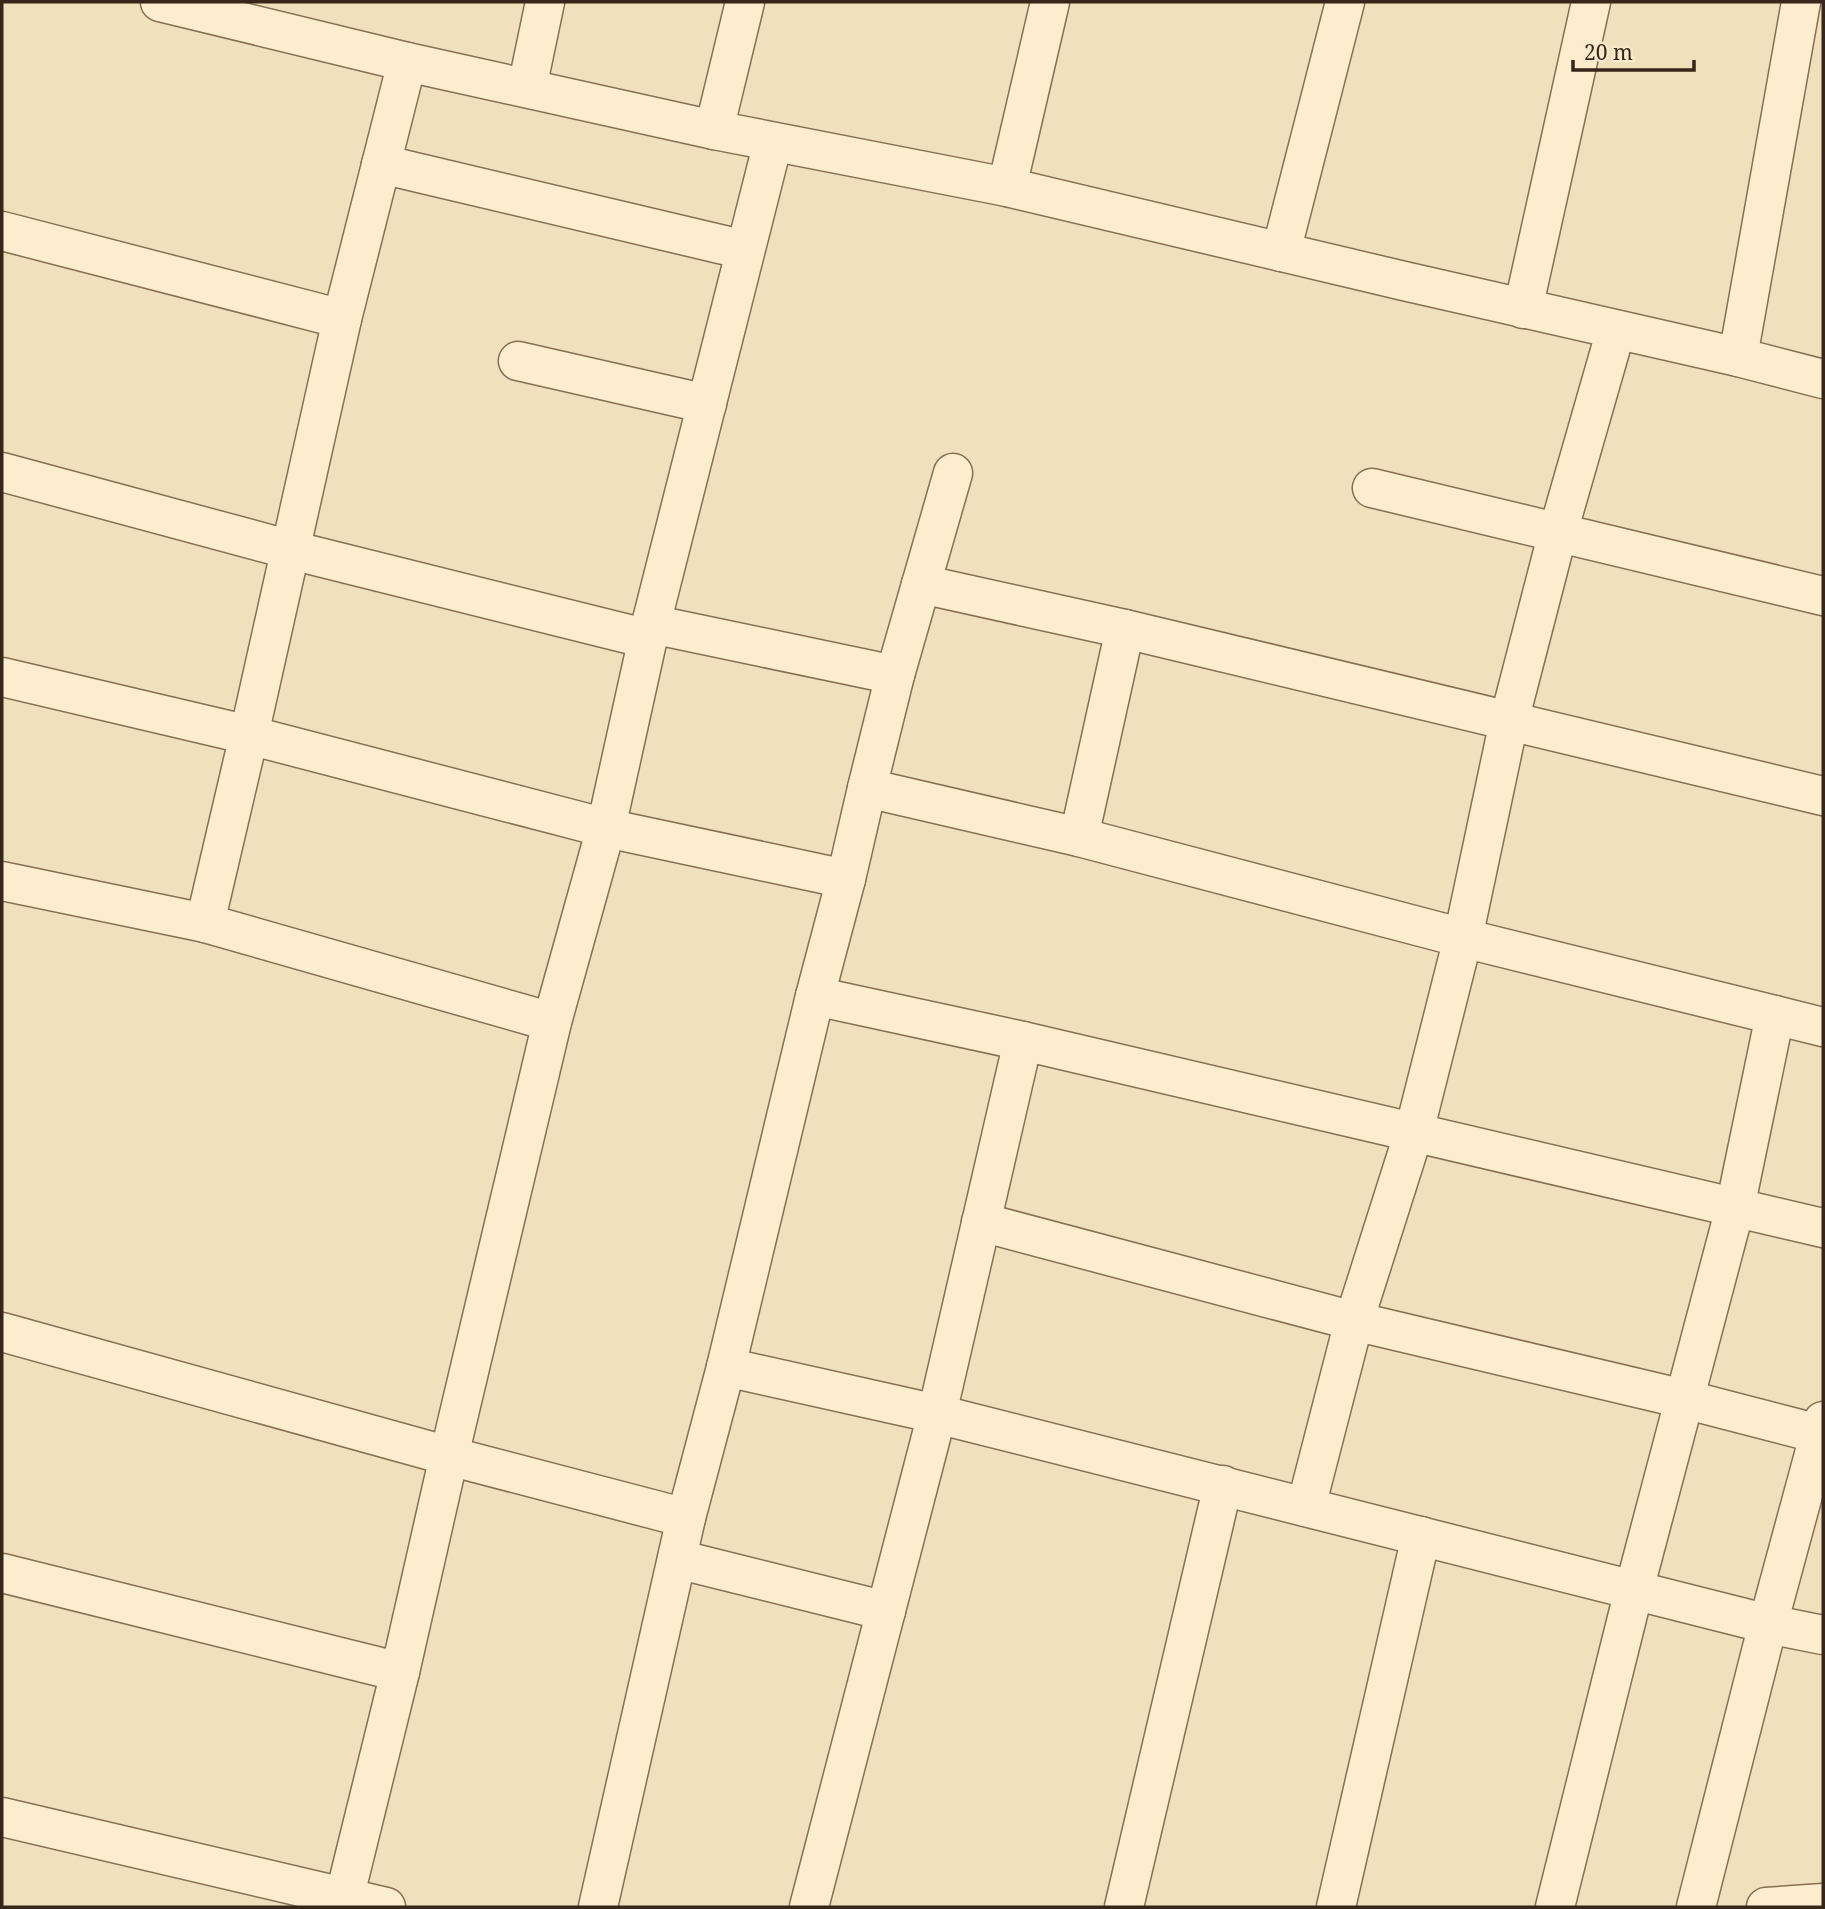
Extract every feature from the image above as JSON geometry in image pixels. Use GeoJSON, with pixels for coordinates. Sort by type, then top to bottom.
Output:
{"type":"FeatureCollection","features":[{"type":"Feature","properties":{"kind":"street"},"geometry":{"type":"LineString","coordinates":[[160,2],[407,62],[715,130],[1007,187],[1523,309],[1738,356],[1823,379]]}},
{"type":"Feature","properties":{"kind":"street"},"geometry":{"type":"LineString","coordinates":[[527,88],[545,2]]}},
{"type":"Feature","properties":{"kind":"street"},"geometry":{"type":"LineString","coordinates":[[715,130],[745,2]]}},
{"type":"Feature","properties":{"kind":"street"},"geometry":{"type":"LineString","coordinates":[[1007,187],[1050,2]]}},
{"type":"Feature","properties":{"kind":"street"},"geometry":{"type":"LineString","coordinates":[[1281,252],[1345,2]]}},
{"type":"Feature","properties":{"kind":"street"},"geometry":{"type":"LineString","coordinates":[[1523,309],[1591,2]]}},
{"type":"Feature","properties":{"kind":"street"},"geometry":{"type":"LineString","coordinates":[[1738,356],[1801,2]]}},
{"type":"Feature","properties":{"kind":"street"},"geometry":{"type":"LineString","coordinates":[[205,923],[342,319],[407,62]]}},
{"type":"Feature","properties":{"kind":"street"},"geometry":{"type":"LineString","coordinates":[[344,1902],[552,1022],[606,828],[649,632],[773,142]]}},
{"type":"Feature","properties":{"kind":"street"},"geometry":{"type":"LineString","coordinates":[[381,164],[745,250]]}},
{"type":"Feature","properties":{"kind":"street"},"geometry":{"type":"LineString","coordinates":[[2,231],[342,319]]}},
{"type":"Feature","properties":{"kind":"street"},"geometry":{"type":"LineString","coordinates":[[1306,1507],[1354,1321],[1413,1132],[1463,939],[1510,721],[1558,532],[1616,330]]}},
{"type":"Feature","properties":{"kind":"street"},"geometry":{"type":"LineString","coordinates":[[518,361],[706,404]]}},
{"type":"Feature","properties":{"kind":"street"},"geometry":{"type":"LineString","coordinates":[[2,472],[291,550],[649,632],[895,675]]}},
{"type":"Feature","properties":{"kind":"street"},"geometry":{"type":"LineString","coordinates":[[598,1907],[677,1559],[815,996],[895,675],[953,473]]}},
{"type":"Feature","properties":{"kind":"street"},"geometry":{"type":"LineString","coordinates":[[1371,488],[1823,596]]}},
{"type":"Feature","properties":{"kind":"street"},"geometry":{"type":"LineString","coordinates":[[921,583],[1125,629],[1823,796]]}},
{"type":"Feature","properties":{"kind":"street"},"geometry":{"type":"LineString","coordinates":[[1079,837],[1125,629]]}},
{"type":"Feature","properties":{"kind":"street"},"geometry":{"type":"LineString","coordinates":[[2,677],[249,735],[606,828],[846,879]]}},
{"type":"Feature","properties":{"kind":"street"},"geometry":{"type":"LineString","coordinates":[[867,788],[1079,837],[1463,939],[1823,1027]]}},
{"type":"Feature","properties":{"kind":"street"},"geometry":{"type":"LineString","coordinates":[[2,881],[205,923],[552,1022]]}},
{"type":"Feature","properties":{"kind":"street"},"geometry":{"type":"LineString","coordinates":[[815,996],[1023,1041],[1823,1228]]}},
{"type":"Feature","properties":{"kind":"street"},"geometry":{"type":"LineString","coordinates":[[1555,1907],[1634,1590],[1735,1208],[1775,1015]]}},
{"type":"Feature","properties":{"kind":"street"},"geometry":{"type":"LineString","coordinates":[[809,1907],[937,1414],[1023,1041]]}},
{"type":"Feature","properties":{"kind":"street"},"geometry":{"type":"LineString","coordinates":[[981,1222],[1354,1321],[1822,1430],[1768,1624],[1696,1907]]}},
{"type":"Feature","properties":{"kind":"street"},"geometry":{"type":"LineString","coordinates":[[2,1332],[449,1456],[687,1518]]}},
{"type":"Feature","properties":{"kind":"street"},"geometry":{"type":"LineString","coordinates":[[726,1367],[937,1414],[1768,1624],[1823,1635]]}},
{"type":"Feature","properties":{"kind":"street"},"geometry":{"type":"LineString","coordinates":[[1124,1907],[1223,1485]]}},
{"type":"Feature","properties":{"kind":"street"},"geometry":{"type":"LineString","coordinates":[[1336,1907],[1421,1536]]}},
{"type":"Feature","properties":{"kind":"street"},"geometry":{"type":"LineString","coordinates":[[677,1559],[886,1611]]}},
{"type":"Feature","properties":{"kind":"street"},"geometry":{"type":"LineString","coordinates":[[2,1573],[400,1672]]}},
{"type":"Feature","properties":{"kind":"street"},"geometry":{"type":"LineString","coordinates":[[2,1817],[344,1902],[386,1907]]}},
{"type":"Feature","properties":{"kind":"street"},"geometry":{"type":"LineString","coordinates":[[1766,1907],[1823,1903]]}}]}
